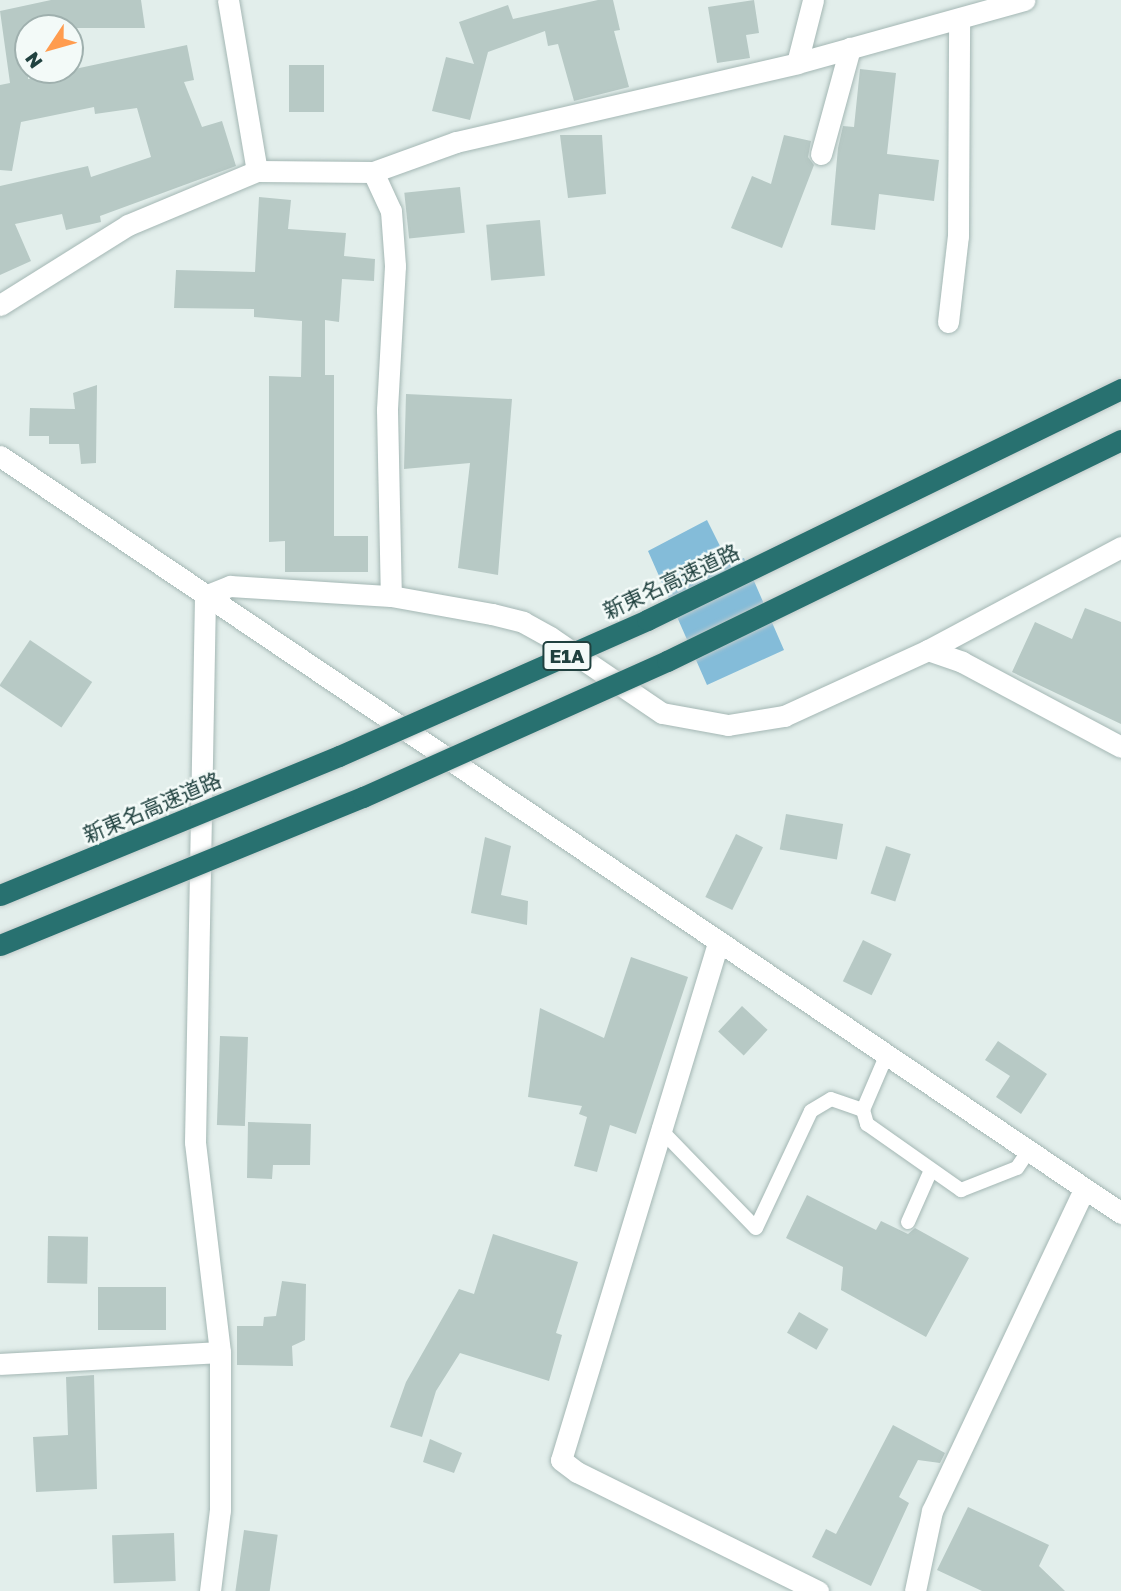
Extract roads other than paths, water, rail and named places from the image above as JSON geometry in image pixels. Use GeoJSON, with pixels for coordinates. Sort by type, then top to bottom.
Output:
{"type":"FeatureCollection","features":[{"type":"Feature","properties":{"kind":"highway","name":"新東名高速道路"},"geometry":{"type":"LineString","coordinates":[[0,895],[339,756],[647,621],[1121,389]]}},
{"type":"Feature","properties":{"kind":"highway","name":"E1A"},"geometry":{"type":"LineString","coordinates":[[0,945],[350,803],[654,667],[1121,440]]}},
{"type":"Feature","properties":{"kind":"street"},"geometry":{"type":"LineString","coordinates":[[229,0],[257,171]]}},
{"type":"Feature","properties":{"kind":"street"},"geometry":{"type":"LineString","coordinates":[[797,63],[813,0]]}},
{"type":"Feature","properties":{"kind":"street"},"geometry":{"type":"LineString","coordinates":[[0,305],[128,225],[257,171],[373,172],[456,142],[797,63],[959,21],[1024,0]]}},
{"type":"Feature","properties":{"kind":"street"},"geometry":{"type":"LineString","coordinates":[[948,322],[958,236],[959,21]]}},
{"type":"Feature","properties":{"kind":"street"},"geometry":{"type":"LineString","coordinates":[[821,154],[850,48]]}},
{"type":"Feature","properties":{"kind":"street"},"geometry":{"type":"LineString","coordinates":[[373,172],[391,211],[395,266],[387,410],[391,596]]}},
{"type":"Feature","properties":{"kind":"street"},"geometry":{"type":"LineString","coordinates":[[0,456],[1121,1213]]}},
{"type":"Feature","properties":{"kind":"street"},"geometry":{"type":"LineString","coordinates":[[205,596],[230,586],[391,596],[523,622],[628,694],[662,713],[695,723],[728,725],[771,720],[817,704],[928,650],[1121,547]]}},
{"type":"Feature","properties":{"kind":"street"},"geometry":{"type":"LineString","coordinates":[[205,596],[195,1142],[220,1352],[220,1510],[210,1591]]}},
{"type":"Feature","properties":{"kind":"street"},"geometry":{"type":"LineString","coordinates":[[928,650],[962,662],[1121,747]]}},
{"type":"Feature","properties":{"kind":"street"},"geometry":{"type":"LineString","coordinates":[[718,943],[659,1128],[561,1460],[576,1472],[818,1591]]}},
{"type":"Feature","properties":{"kind":"street"},"geometry":{"type":"LineString","coordinates":[[915,1591],[932,1511],[1084,1189]]}},
{"type":"Feature","properties":{"kind":"street"},"geometry":{"type":"LineString","coordinates":[[0,1364],[220,1352]]}},
{"type":"Feature","properties":{"kind":"lane"},"geometry":{"type":"LineString","coordinates":[[887,1054],[863,1110],[867,1124],[931,1170],[961,1190],[1017,1168],[1029,1150]]}},
{"type":"Feature","properties":{"kind":"lane"},"geometry":{"type":"LineString","coordinates":[[659,1128],[756,1228],[811,1111],[831,1099],[863,1110]]}},
{"type":"Feature","properties":{"kind":"lane"},"geometry":{"type":"LineString","coordinates":[[908,1222],[931,1170]]}},
{"type":"Feature","properties":{"kind":"water"},"geometry":{"type":"Polygon","coordinates":[[[707,520],[729,564],[744,558],[784,650],[707,685],[648,551],[707,520]]]}}]}
